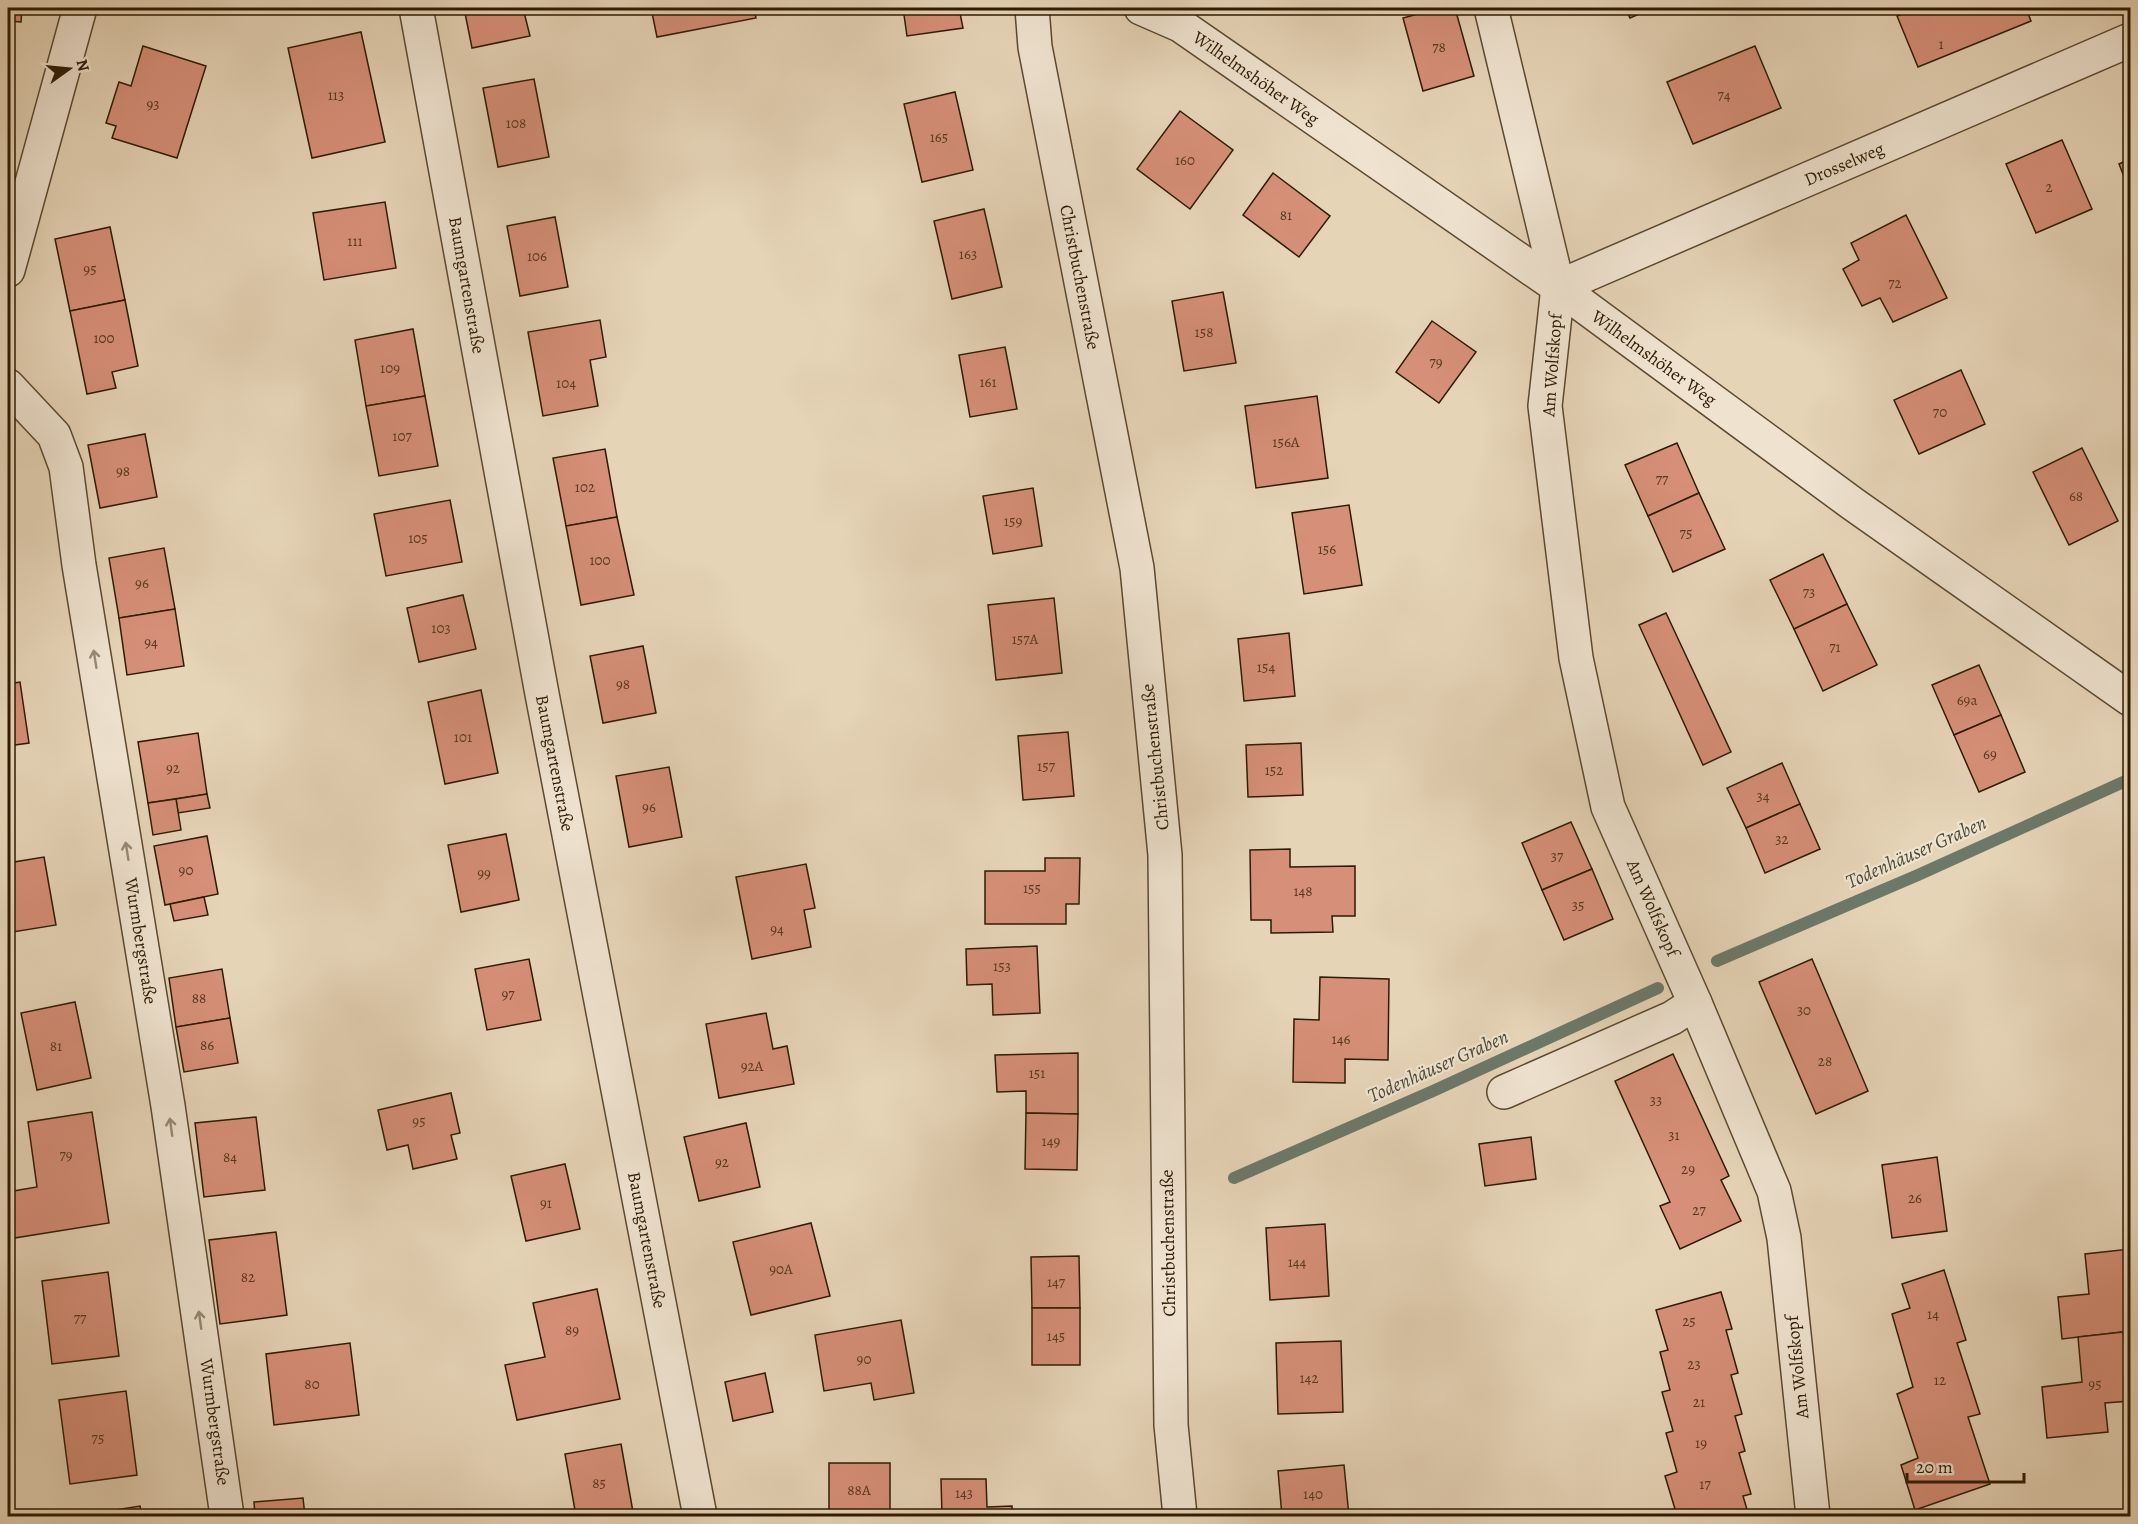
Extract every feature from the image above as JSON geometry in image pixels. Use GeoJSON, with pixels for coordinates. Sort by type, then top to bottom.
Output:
{"type":"FeatureCollection","features":[{"type":"Feature","properties":{"kind":"street"},"geometry":{"type":"LineString","coordinates":[[8,270],[80,8]]}},
{"type":"Feature","properties":{"kind":"street","name":"Baumgartenstraße"},"geometry":{"type":"LineString","coordinates":[[416,8],[542,694],[700,1516]]}},
{"type":"Feature","properties":{"kind":"street","name":"Christbuchenstraße"},"geometry":{"type":"LineString","coordinates":[[1032,8],[1035,47],[1137,568],[1165,855],[1171,1425],[1180,1516]]}},
{"type":"Feature","properties":{"kind":"street","name":"Wilhelmshöher Weg"},"geometry":{"type":"LineString","coordinates":[[1141,8],[1180,25],[1557,287],[1853,504],[2130,699]]}},
{"type":"Feature","properties":{"kind":"street","name":"Am Wolfskopf"},"geometry":{"type":"LineString","coordinates":[[1491,8],[1557,287],[1545,406],[1576,658],[1608,807],[1695,1003],[1774,1191],[1784,1238],[1813,1516]]}},
{"type":"Feature","properties":{"kind":"street","name":"Drosselweg"},"geometry":{"type":"LineString","coordinates":[[1557,287],[2130,40]]}},
{"type":"Feature","properties":{"kind":"street","name":"Wurmbergstraße"},"geometry":{"type":"LineString","coordinates":[[8,386],[54,435],[66,467],[166,1094],[227,1516]]}},
{"type":"Feature","properties":{"kind":"street"},"geometry":{"type":"LineString","coordinates":[[1504,1092],[1672,1018],[1695,1003]]}},
{"type":"Feature","properties":{"kind":"building"},"geometry":{"type":"Polygon","coordinates":[[[8,8],[22,8],[21,22],[8,21],[8,8]]]}},
{"type":"Feature","properties":{"kind":"building"},"geometry":{"type":"Polygon","coordinates":[[[464,8],[523,8],[530,36],[472,48],[464,8]]]}},
{"type":"Feature","properties":{"kind":"building"},"geometry":{"type":"Polygon","coordinates":[[[651,8],[754,8],[756,18],[657,37],[651,8]]]}},
{"type":"Feature","properties":{"kind":"building"},"geometry":{"type":"Polygon","coordinates":[[[903,8],[959,8],[963,28],[907,36],[903,8]]]}},
{"type":"Feature","properties":{"kind":"building"},"geometry":{"type":"Polygon","coordinates":[[[1440,8],[1455,8],[1474,76],[1423,91],[1403,18],[1440,8]]]}},
{"type":"Feature","properties":{"kind":"building"},"geometry":{"type":"Polygon","coordinates":[[[1625,8],[1653,8],[1630,18],[1625,8]]]}},
{"type":"Feature","properties":{"kind":"building"},"geometry":{"type":"Polygon","coordinates":[[[1918,8],[2026,8],[2031,21],[1918,67],[1897,16],[1918,8]]]}},
{"type":"Feature","properties":{"kind":"building"},"geometry":{"type":"Polygon","coordinates":[[[361,32],[385,142],[312,158],[288,48],[361,32]]]}},
{"type":"Feature","properties":{"kind":"building"},"geometry":{"type":"Polygon","coordinates":[[[143,46],[206,66],[177,158],[112,138],[116,126],[106,123],[119,82],[131,86],[143,46]]]}},
{"type":"Feature","properties":{"kind":"building"},"geometry":{"type":"Polygon","coordinates":[[[1755,46],[1781,108],[1693,144],[1667,82],[1755,46]]]}},
{"type":"Feature","properties":{"kind":"building"},"geometry":{"type":"Polygon","coordinates":[[[534,79],[549,157],[498,167],[483,88],[534,79]]]}},
{"type":"Feature","properties":{"kind":"building"},"geometry":{"type":"Polygon","coordinates":[[[955,92],[973,170],[922,182],[904,104],[955,92]]]}},
{"type":"Feature","properties":{"kind":"building"},"geometry":{"type":"Polygon","coordinates":[[[1180,111],[1233,150],[1190,209],[1137,169],[1180,111]]]}},
{"type":"Feature","properties":{"kind":"building"},"geometry":{"type":"Polygon","coordinates":[[[2062,140],[2092,209],[2036,233],[2006,164],[2062,140]]]}},
{"type":"Feature","properties":{"kind":"building"},"geometry":{"type":"Polygon","coordinates":[[[2130,159],[2130,192],[2119,164],[2130,159]]]}},
{"type":"Feature","properties":{"kind":"building"},"geometry":{"type":"Polygon","coordinates":[[[1273,173],[1330,216],[1299,257],[1243,215],[1273,173]]]}},
{"type":"Feature","properties":{"kind":"building"},"geometry":{"type":"Polygon","coordinates":[[[385,202],[396,268],[324,280],[313,213],[385,202]]]}},
{"type":"Feature","properties":{"kind":"building"},"geometry":{"type":"Polygon","coordinates":[[[984,209],[1002,287],[952,299],[934,221],[984,209]]]}},
{"type":"Feature","properties":{"kind":"building"},"geometry":{"type":"Polygon","coordinates":[[[1906,215],[1947,298],[1893,322],[1880,298],[1862,306],[1843,269],[1859,260],[1851,243],[1906,215]]]}},
{"type":"Feature","properties":{"kind":"building"},"geometry":{"type":"Polygon","coordinates":[[[555,217],[568,287],[520,296],[507,226],[555,217]]]}},
{"type":"Feature","properties":{"kind":"building"},"geometry":{"type":"Polygon","coordinates":[[[110,227],[125,300],[70,311],[55,239],[110,227]]]}},
{"type":"Feature","properties":{"kind":"building"},"geometry":{"type":"Polygon","coordinates":[[[1223,292],[1236,363],[1184,371],[1172,301],[1223,292]]]}},
{"type":"Feature","properties":{"kind":"building"},"geometry":{"type":"Polygon","coordinates":[[[125,300],[138,366],[112,372],[116,388],[87,394],[70,311],[125,300]]]}},
{"type":"Feature","properties":{"kind":"building"},"geometry":{"type":"Polygon","coordinates":[[[600,320],[606,357],[590,360],[598,406],[543,416],[528,332],[600,320]]]}},
{"type":"Feature","properties":{"kind":"building"},"geometry":{"type":"Polygon","coordinates":[[[1432,321],[1476,352],[1439,403],[1396,372],[1432,321]]]}},
{"type":"Feature","properties":{"kind":"building"},"geometry":{"type":"Polygon","coordinates":[[[413,329],[425,396],[366,406],[355,340],[413,329]]]}},
{"type":"Feature","properties":{"kind":"building"},"geometry":{"type":"Polygon","coordinates":[[[1005,347],[1017,409],[970,417],[959,355],[1005,347]]]}},
{"type":"Feature","properties":{"kind":"building"},"geometry":{"type":"Polygon","coordinates":[[[1961,370],[1985,424],[1919,454],[1894,400],[1961,370]]]}},
{"type":"Feature","properties":{"kind":"building"},"geometry":{"type":"Polygon","coordinates":[[[425,396],[438,466],[379,476],[366,406],[425,396]]]}},
{"type":"Feature","properties":{"kind":"building"},"geometry":{"type":"Polygon","coordinates":[[[1317,396],[1328,478],[1256,488],[1245,406],[1317,396]]]}},
{"type":"Feature","properties":{"kind":"building"},"geometry":{"type":"Polygon","coordinates":[[[145,434],[157,497],[100,508],[88,445],[145,434]]]}},
{"type":"Feature","properties":{"kind":"building"},"geometry":{"type":"Polygon","coordinates":[[[1677,443],[1699,493],[1648,516],[1625,465],[1677,443]]]}},
{"type":"Feature","properties":{"kind":"building"},"geometry":{"type":"Polygon","coordinates":[[[2082,448],[2118,521],[2069,545],[2033,472],[2082,448]]]}},
{"type":"Feature","properties":{"kind":"building"},"geometry":{"type":"Polygon","coordinates":[[[605,449],[617,517],[566,526],[553,458],[605,449]]]}},
{"type":"Feature","properties":{"kind":"building"},"geometry":{"type":"Polygon","coordinates":[[[1033,488],[1042,546],[993,554],[983,496],[1033,488]]]}},
{"type":"Feature","properties":{"kind":"building"},"geometry":{"type":"Polygon","coordinates":[[[1699,493],[1725,549],[1673,572],[1648,516],[1699,493]]]}},
{"type":"Feature","properties":{"kind":"building"},"geometry":{"type":"Polygon","coordinates":[[[450,500],[462,562],[386,576],[374,514],[450,500]]]}},
{"type":"Feature","properties":{"kind":"building"},"geometry":{"type":"Polygon","coordinates":[[[1349,505],[1362,585],[1304,594],[1292,513],[1349,505]]]}},
{"type":"Feature","properties":{"kind":"building"},"geometry":{"type":"Polygon","coordinates":[[[617,517],[634,595],[581,605],[566,526],[617,517]]]}},
{"type":"Feature","properties":{"kind":"building"},"geometry":{"type":"Polygon","coordinates":[[[164,548],[175,609],[119,618],[109,558],[164,548]]]}},
{"type":"Feature","properties":{"kind":"building"},"geometry":{"type":"Polygon","coordinates":[[[1823,554],[1847,604],[1794,629],[1770,580],[1823,554]]]}},
{"type":"Feature","properties":{"kind":"building"},"geometry":{"type":"Polygon","coordinates":[[[463,595],[476,649],[419,662],[407,608],[463,595]]]}},
{"type":"Feature","properties":{"kind":"building"},"geometry":{"type":"Polygon","coordinates":[[[1054,598],[1062,673],[996,680],[988,605],[1054,598]]]}},
{"type":"Feature","properties":{"kind":"building"},"geometry":{"type":"Polygon","coordinates":[[[1847,604],[1877,665],[1823,691],[1794,629],[1847,604]]]}},
{"type":"Feature","properties":{"kind":"building"},"geometry":{"type":"Polygon","coordinates":[[[175,609],[184,666],[127,675],[119,618],[175,609]]]}},
{"type":"Feature","properties":{"kind":"building"},"geometry":{"type":"Polygon","coordinates":[[[1666,613],[1731,752],[1703,765],[1639,625],[1666,613]]]}},
{"type":"Feature","properties":{"kind":"building"},"geometry":{"type":"Polygon","coordinates":[[[1289,633],[1295,696],[1244,701],[1238,639],[1289,633]]]}},
{"type":"Feature","properties":{"kind":"building"},"geometry":{"type":"Polygon","coordinates":[[[643,646],[656,713],[603,723],[590,656],[643,646]]]}},
{"type":"Feature","properties":{"kind":"building"},"geometry":{"type":"Polygon","coordinates":[[[1979,665],[2001,715],[1954,735],[1932,685],[1979,665]]]}},
{"type":"Feature","properties":{"kind":"building"},"geometry":{"type":"Polygon","coordinates":[[[20,682],[29,743],[8,746],[8,684],[20,682]]]}},
{"type":"Feature","properties":{"kind":"building"},"geometry":{"type":"Polygon","coordinates":[[[481,690],[498,773],[445,784],[428,702],[481,690]]]}},
{"type":"Feature","properties":{"kind":"building"},"geometry":{"type":"Polygon","coordinates":[[[2001,715],[2025,772],[1979,792],[1954,735],[2001,715]]]}},
{"type":"Feature","properties":{"kind":"building"},"geometry":{"type":"Polygon","coordinates":[[[1068,732],[1074,796],[1023,800],[1018,736],[1068,732]]]}},
{"type":"Feature","properties":{"kind":"building"},"geometry":{"type":"Polygon","coordinates":[[[198,733],[207,794],[148,803],[138,742],[198,733]]]}},
{"type":"Feature","properties":{"kind":"building"},"geometry":{"type":"Polygon","coordinates":[[[1301,743],[1303,795],[1248,797],[1246,745],[1301,743]]]}},
{"type":"Feature","properties":{"kind":"building"},"geometry":{"type":"Polygon","coordinates":[[[1782,763],[1800,804],[1746,828],[1727,788],[1782,763]]]}},
{"type":"Feature","properties":{"kind":"building"},"geometry":{"type":"Polygon","coordinates":[[[669,767],[682,837],[629,847],[616,776],[669,767]]]}},
{"type":"Feature","properties":{"kind":"building"},"geometry":{"type":"Polygon","coordinates":[[[207,794],[210,808],[178,813],[176,799],[207,794]]]}},
{"type":"Feature","properties":{"kind":"building"},"geometry":{"type":"Polygon","coordinates":[[[176,799],[181,830],[153,835],[148,803],[176,799]]]}},
{"type":"Feature","properties":{"kind":"building"},"geometry":{"type":"Polygon","coordinates":[[[1800,804],[1820,849],[1765,873],[1746,828],[1800,804]]]}},
{"type":"Feature","properties":{"kind":"building"},"geometry":{"type":"Polygon","coordinates":[[[1571,822],[1592,869],[1542,890],[1522,843],[1571,822]]]}},
{"type":"Feature","properties":{"kind":"building"},"geometry":{"type":"Polygon","coordinates":[[[506,834],[519,900],[461,912],[448,845],[506,834]]]}},
{"type":"Feature","properties":{"kind":"building"},"geometry":{"type":"Polygon","coordinates":[[[207,836],[218,894],[165,905],[154,846],[207,836]]]}},
{"type":"Feature","properties":{"kind":"building"},"geometry":{"type":"Polygon","coordinates":[[[1290,849],[1290,867],[1355,866],[1355,916],[1332,916],[1333,932],[1271,933],[1271,920],[1251,920],[1250,850],[1290,849]]]}},
{"type":"Feature","properties":{"kind":"building"},"geometry":{"type":"Polygon","coordinates":[[[44,857],[56,925],[13,932],[8,903],[8,863],[44,857]]]}},
{"type":"Feature","properties":{"kind":"building"},"geometry":{"type":"Polygon","coordinates":[[[1045,858],[1080,858],[1079,904],[1066,904],[1066,924],[985,924],[985,871],[1045,871],[1045,858]]]}},
{"type":"Feature","properties":{"kind":"building"},"geometry":{"type":"Polygon","coordinates":[[[806,864],[815,908],[804,910],[811,947],[752,959],[736,877],[806,864]]]}},
{"type":"Feature","properties":{"kind":"building"},"geometry":{"type":"Polygon","coordinates":[[[1592,869],[1613,919],[1564,940],[1542,890],[1592,869]]]}},
{"type":"Feature","properties":{"kind":"building"},"geometry":{"type":"Polygon","coordinates":[[[204,897],[208,915],[174,921],[170,904],[204,897]]]}},
{"type":"Feature","properties":{"kind":"building"},"geometry":{"type":"Polygon","coordinates":[[[1037,946],[1040,1013],[993,1015],[992,984],[967,985],[966,949],[1037,946]]]}},
{"type":"Feature","properties":{"kind":"building"},"geometry":{"type":"Polygon","coordinates":[[[529,959],[541,1020],[487,1030],[475,969],[529,959]]]}},
{"type":"Feature","properties":{"kind":"building"},"geometry":{"type":"Polygon","coordinates":[[[1812,959],[1868,1091],[1816,1114],[1759,982],[1812,959]]]}},
{"type":"Feature","properties":{"kind":"building"},"geometry":{"type":"Polygon","coordinates":[[[222,969],[230,1018],[176,1027],[169,978],[222,969]]]}},
{"type":"Feature","properties":{"kind":"building"},"geometry":{"type":"Polygon","coordinates":[[[1320,977],[1389,979],[1388,1060],[1345,1059],[1345,1083],[1293,1082],[1294,1019],[1319,1020],[1320,977]]]}},
{"type":"Feature","properties":{"kind":"building"},"geometry":{"type":"Polygon","coordinates":[[[75,1002],[91,1078],[37,1090],[21,1013],[75,1002]]]}},
{"type":"Feature","properties":{"kind":"building"},"geometry":{"type":"Polygon","coordinates":[[[766,1013],[773,1049],[787,1046],[794,1084],[719,1098],[706,1024],[766,1013]]]}},
{"type":"Feature","properties":{"kind":"building"},"geometry":{"type":"Polygon","coordinates":[[[230,1018],[238,1063],[184,1072],[176,1027],[230,1018]]]}},
{"type":"Feature","properties":{"kind":"building"},"geometry":{"type":"Polygon","coordinates":[[[1078,1053],[1078,1114],[1026,1113],[1026,1091],[997,1092],[995,1055],[1078,1053]]]}},
{"type":"Feature","properties":{"kind":"building"},"geometry":{"type":"Polygon","coordinates":[[[1673,1054],[1729,1176],[1721,1180],[1741,1221],[1680,1249],[1660,1206],[1670,1202],[1615,1081],[1673,1054]]]}},
{"type":"Feature","properties":{"kind":"building"},"geometry":{"type":"Polygon","coordinates":[[[451,1093],[460,1133],[451,1135],[457,1159],[413,1169],[408,1145],[387,1150],[378,1110],[451,1093]]]}},
{"type":"Feature","properties":{"kind":"building"},"geometry":{"type":"Polygon","coordinates":[[[92,1112],[109,1223],[8,1239],[8,1192],[37,1187],[28,1122],[92,1112]]]}},
{"type":"Feature","properties":{"kind":"building"},"geometry":{"type":"Polygon","coordinates":[[[1026,1113],[1078,1114],[1077,1170],[1025,1169],[1026,1113]]]}},
{"type":"Feature","properties":{"kind":"building"},"geometry":{"type":"Polygon","coordinates":[[[256,1117],[265,1190],[204,1197],[195,1123],[256,1117]]]}},
{"type":"Feature","properties":{"kind":"building"},"geometry":{"type":"Polygon","coordinates":[[[746,1123],[760,1187],[699,1201],[684,1137],[746,1123]]]}},
{"type":"Feature","properties":{"kind":"building"},"geometry":{"type":"Polygon","coordinates":[[[1531,1137],[1536,1179],[1485,1186],[1479,1144],[1531,1137]]]}},
{"type":"Feature","properties":{"kind":"building"},"geometry":{"type":"Polygon","coordinates":[[[1937,1157],[1947,1231],[1892,1238],[1882,1165],[1937,1157]]]}},
{"type":"Feature","properties":{"kind":"building"},"geometry":{"type":"Polygon","coordinates":[[[565,1164],[580,1229],[526,1241],[511,1176],[565,1164]]]}},
{"type":"Feature","properties":{"kind":"building"},"geometry":{"type":"Polygon","coordinates":[[[811,1223],[830,1296],[751,1315],[733,1242],[811,1223]]]}},
{"type":"Feature","properties":{"kind":"building"},"geometry":{"type":"Polygon","coordinates":[[[1325,1224],[1329,1296],[1270,1300],[1266,1228],[1325,1224]]]}},
{"type":"Feature","properties":{"kind":"building"},"geometry":{"type":"Polygon","coordinates":[[[276,1232],[287,1315],[220,1324],[209,1240],[276,1232]]]}},
{"type":"Feature","properties":{"kind":"building"},"geometry":{"type":"Polygon","coordinates":[[[2130,1249],[2130,1331],[2062,1339],[2058,1297],[2089,1294],[2085,1254],[2130,1249]]]}},
{"type":"Feature","properties":{"kind":"building"},"geometry":{"type":"Polygon","coordinates":[[[1079,1256],[1080,1308],[1032,1308],[1031,1257],[1079,1256]]]}},
{"type":"Feature","properties":{"kind":"building"},"geometry":{"type":"Polygon","coordinates":[[[1944,1270],[1966,1340],[1957,1343],[1980,1414],[1968,1417],[1990,1484],[1915,1510],[1901,1465],[1918,1458],[1897,1394],[1913,1387],[1892,1314],[1910,1308],[1902,1284],[1944,1270]]]}},
{"type":"Feature","properties":{"kind":"building"},"geometry":{"type":"Polygon","coordinates":[[[108,1272],[119,1356],[52,1364],[42,1281],[108,1272]]]}},
{"type":"Feature","properties":{"kind":"building"},"geometry":{"type":"Polygon","coordinates":[[[597,1289],[620,1399],[517,1420],[505,1365],[545,1357],[533,1303],[597,1289]]]}},
{"type":"Feature","properties":{"kind":"building"},"geometry":{"type":"Polygon","coordinates":[[[1721,1292],[1732,1329],[1726,1330],[1738,1373],[1731,1375],[1742,1414],[1735,1416],[1745,1451],[1739,1453],[1751,1494],[1743,1496],[1749,1516],[1667,1516],[1665,1511],[1675,1509],[1665,1476],[1677,1472],[1666,1433],[1673,1431],[1662,1392],[1670,1390],[1660,1352],[1668,1350],[1656,1310],[1721,1292]]]}},
{"type":"Feature","properties":{"kind":"building"},"geometry":{"type":"Polygon","coordinates":[[[1032,1308],[1080,1308],[1080,1365],[1032,1365],[1032,1308]]]}},
{"type":"Feature","properties":{"kind":"building"},"geometry":{"type":"Polygon","coordinates":[[[901,1320],[914,1393],[874,1400],[871,1383],[824,1391],[815,1335],[901,1320]]]}},
{"type":"Feature","properties":{"kind":"building"},"geometry":{"type":"Polygon","coordinates":[[[2123,1332],[2130,1401],[2105,1403],[2108,1432],[2047,1438],[2042,1387],[2082,1382],[2078,1337],[2123,1332]]]}},
{"type":"Feature","properties":{"kind":"building"},"geometry":{"type":"Polygon","coordinates":[[[1341,1341],[1343,1412],[1278,1414],[1276,1343],[1341,1341]]]}},
{"type":"Feature","properties":{"kind":"building"},"geometry":{"type":"Polygon","coordinates":[[[350,1343],[359,1415],[274,1425],[266,1354],[350,1343]]]}},
{"type":"Feature","properties":{"kind":"building"},"geometry":{"type":"Polygon","coordinates":[[[765,1373],[773,1412],[733,1421],[725,1382],[765,1373]]]}},
{"type":"Feature","properties":{"kind":"building"},"geometry":{"type":"Polygon","coordinates":[[[126,1391],[137,1475],[70,1484],[59,1400],[126,1391]]]}},
{"type":"Feature","properties":{"kind":"building"},"geometry":{"type":"Polygon","coordinates":[[[621,1444],[633,1512],[607,1516],[576,1516],[565,1454],[621,1444]]]}},
{"type":"Feature","properties":{"kind":"building"},"geometry":{"type":"Polygon","coordinates":[[[829,1463],[890,1463],[890,1516],[829,1516],[829,1463]]]}},
{"type":"Feature","properties":{"kind":"building"},"geometry":{"type":"Polygon","coordinates":[[[1344,1465],[1349,1516],[1282,1516],[1278,1471],[1344,1465]]]}},
{"type":"Feature","properties":{"kind":"building"},"geometry":{"type":"Polygon","coordinates":[[[941,1479],[986,1479],[987,1507],[1012,1506],[1012,1516],[942,1516],[941,1479]]]}},
{"type":"Feature","properties":{"kind":"building"},"geometry":{"type":"Polygon","coordinates":[[[303,1498],[305,1516],[255,1516],[254,1502],[303,1498]]]}},
{"type":"Feature","properties":{"kind":"building"},"geometry":{"type":"Polygon","coordinates":[[[140,1506],[142,1516],[90,1516],[90,1514],[140,1506]]]}},
{"type":"Feature","properties":{"kind":"waterway","name":"Todenhäuser Graben"},"geometry":{"type":"LineString","coordinates":[[1717,961],[1918,875],[2130,779]]}},
{"type":"Feature","properties":{"kind":"waterway","name":"Todenhäuser Graben"},"geometry":{"type":"LineString","coordinates":[[1234,1178],[1433,1091],[1658,988]]}}]}
